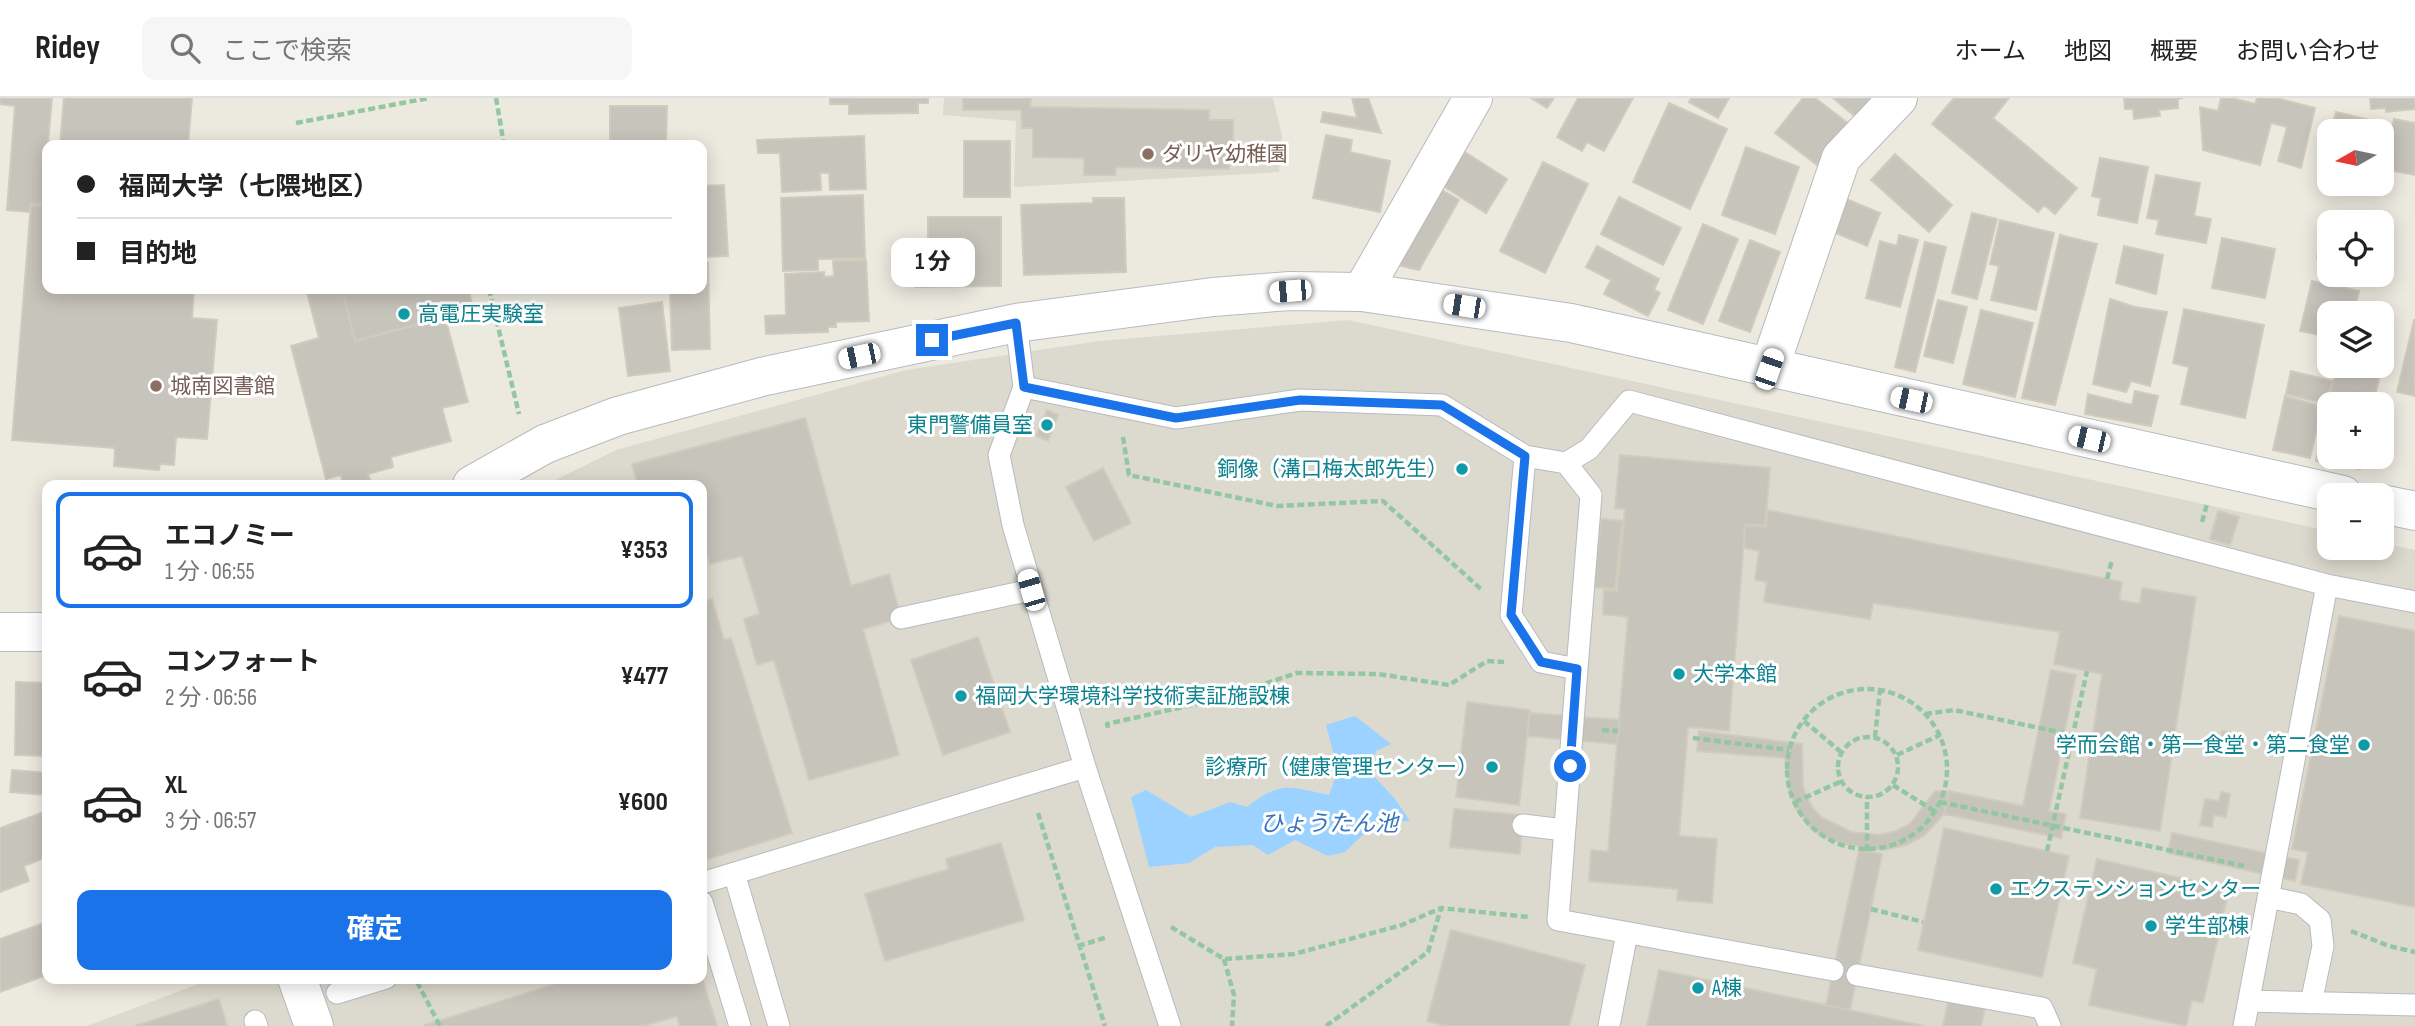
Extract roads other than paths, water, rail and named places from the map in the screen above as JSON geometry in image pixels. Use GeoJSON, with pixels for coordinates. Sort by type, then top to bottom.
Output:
{"type":"FeatureCollection","features":[{"type":"Feature","properties":{"kind":"street"},"geometry":{"type":"LineString","coordinates":[[1362,292],[1473,98]]}},
{"type":"Feature","properties":{"kind":"street"},"geometry":{"type":"LineString","coordinates":[[1769,369],[1841,158],[1898,98]]}},
{"type":"Feature","properties":{"kind":"street"},"geometry":{"type":"LineString","coordinates":[[481,480],[545,444],[618,416],[761,377],[1016,323],[1213,297],[1290,291],[1362,292],[1572,323],[2317,489]]}},
{"type":"Feature","properties":{"kind":"street"},"geometry":{"type":"LineString","coordinates":[[2394,507],[2415,511]]}},
{"type":"Feature","properties":{"kind":"street"},"geometry":{"type":"LineString","coordinates":[[0,632],[42,632]]}},
{"type":"Feature","properties":{"kind":"street"},"geometry":{"type":"LineString","coordinates":[[299,984],[314,1026]]}},
{"type":"Feature","properties":{"kind":"lane"},"geometry":{"type":"LineString","coordinates":[[1016,323],[1024,387],[999,455],[1013,525],[1085,767],[1170,1026]]}},
{"type":"Feature","properties":{"kind":"lane"},"geometry":{"type":"LineString","coordinates":[[1024,387],[1176,418],[1300,400],[1442,405],[1525,456],[1566,463],[1589,449],[1629,401],[2328,585],[2415,602]]}},
{"type":"Feature","properties":{"kind":"lane"},"geometry":{"type":"LineString","coordinates":[[1525,456],[1511,615],[1541,662],[1577,669]]}},
{"type":"Feature","properties":{"kind":"lane"},"geometry":{"type":"LineString","coordinates":[[1566,463],[1591,495],[1558,920],[1833,970]]}},
{"type":"Feature","properties":{"kind":"lane"},"geometry":{"type":"LineString","coordinates":[[2244,1026],[2328,585]]}},
{"type":"Feature","properties":{"kind":"lane"},"geometry":{"type":"LineString","coordinates":[[901,618],[1031,590]]}},
{"type":"Feature","properties":{"kind":"lane"},"geometry":{"type":"LineString","coordinates":[[707,881],[1085,767]]}},
{"type":"Feature","properties":{"kind":"lane"},"geometry":{"type":"LineString","coordinates":[[1523,825],[1564,830]]}},
{"type":"Feature","properties":{"kind":"lane"},"geometry":{"type":"LineString","coordinates":[[734,873],[779,1026]]}},
{"type":"Feature","properties":{"kind":"lane"},"geometry":{"type":"LineString","coordinates":[[2268,897],[2301,904],[2320,920],[2323,946],[2311,1003]]}},
{"type":"Feature","properties":{"kind":"lane"},"geometry":{"type":"LineString","coordinates":[[707,918],[740,1026]]}},
{"type":"Feature","properties":{"kind":"lane"},"geometry":{"type":"LineString","coordinates":[[1609,1026],[1627,933]]}},
{"type":"Feature","properties":{"kind":"lane"},"geometry":{"type":"LineString","coordinates":[[1857,975],[2042,1008],[2050,1026]]}},
{"type":"Feature","properties":{"kind":"lane"},"geometry":{"type":"LineString","coordinates":[[337,993],[366,984]]}},
{"type":"Feature","properties":{"kind":"lane"},"geometry":{"type":"LineString","coordinates":[[2249,1001],[2415,1005]]}},
{"type":"Feature","properties":{"kind":"water","name":"ひょうたん池"},"geometry":{"type":"Polygon","coordinates":[[[1355,716],[1391,744],[1376,751],[1370,772],[1395,799],[1410,821],[1376,822],[1345,852],[1328,856],[1295,840],[1268,855],[1253,845],[1215,847],[1189,863],[1149,867],[1131,797],[1146,790],[1191,817],[1230,802],[1247,807],[1277,789],[1294,788],[1329,795],[1338,770],[1326,725],[1355,716]]]}},
{"type":"Feature","properties":{"kind":"place","name":"ダリヤ幼稚園"},"geometry":{"type":"Point","coordinates":[1148,154]}},
{"type":"Feature","properties":{"kind":"place","name":"高電圧実験室"},"geometry":{"type":"Point","coordinates":[404,314]}},
{"type":"Feature","properties":{"kind":"place","name":"城南図書館"},"geometry":{"type":"Point","coordinates":[156,386]}},
{"type":"Feature","properties":{"kind":"place","name":"東門警備員室"},"geometry":{"type":"Point","coordinates":[1047,425]}},
{"type":"Feature","properties":{"kind":"place","name":"銅像（溝口梅太郎先生）"},"geometry":{"type":"Point","coordinates":[1462,469]}},
{"type":"Feature","properties":{"kind":"place","name":"大学本館"},"geometry":{"type":"Point","coordinates":[1679,674]}},
{"type":"Feature","properties":{"kind":"place","name":"福岡大学環境科学技術実証施設棟"},"geometry":{"type":"Point","coordinates":[961,696]}},
{"type":"Feature","properties":{"kind":"place","name":"学而会館・第一食堂・第二食堂"},"geometry":{"type":"Point","coordinates":[2364,745]}},
{"type":"Feature","properties":{"kind":"place","name":"診療所（健康管理センター）"},"geometry":{"type":"Point","coordinates":[1492,767]}},
{"type":"Feature","properties":{"kind":"place","name":"エクステンションセンター"},"geometry":{"type":"Point","coordinates":[1996,889]}},
{"type":"Feature","properties":{"kind":"place","name":"学生部棟"},"geometry":{"type":"Point","coordinates":[2151,926]}},
{"type":"Feature","properties":{"kind":"place","name":"A棟"},"geometry":{"type":"Point","coordinates":[1698,988]}}]}
